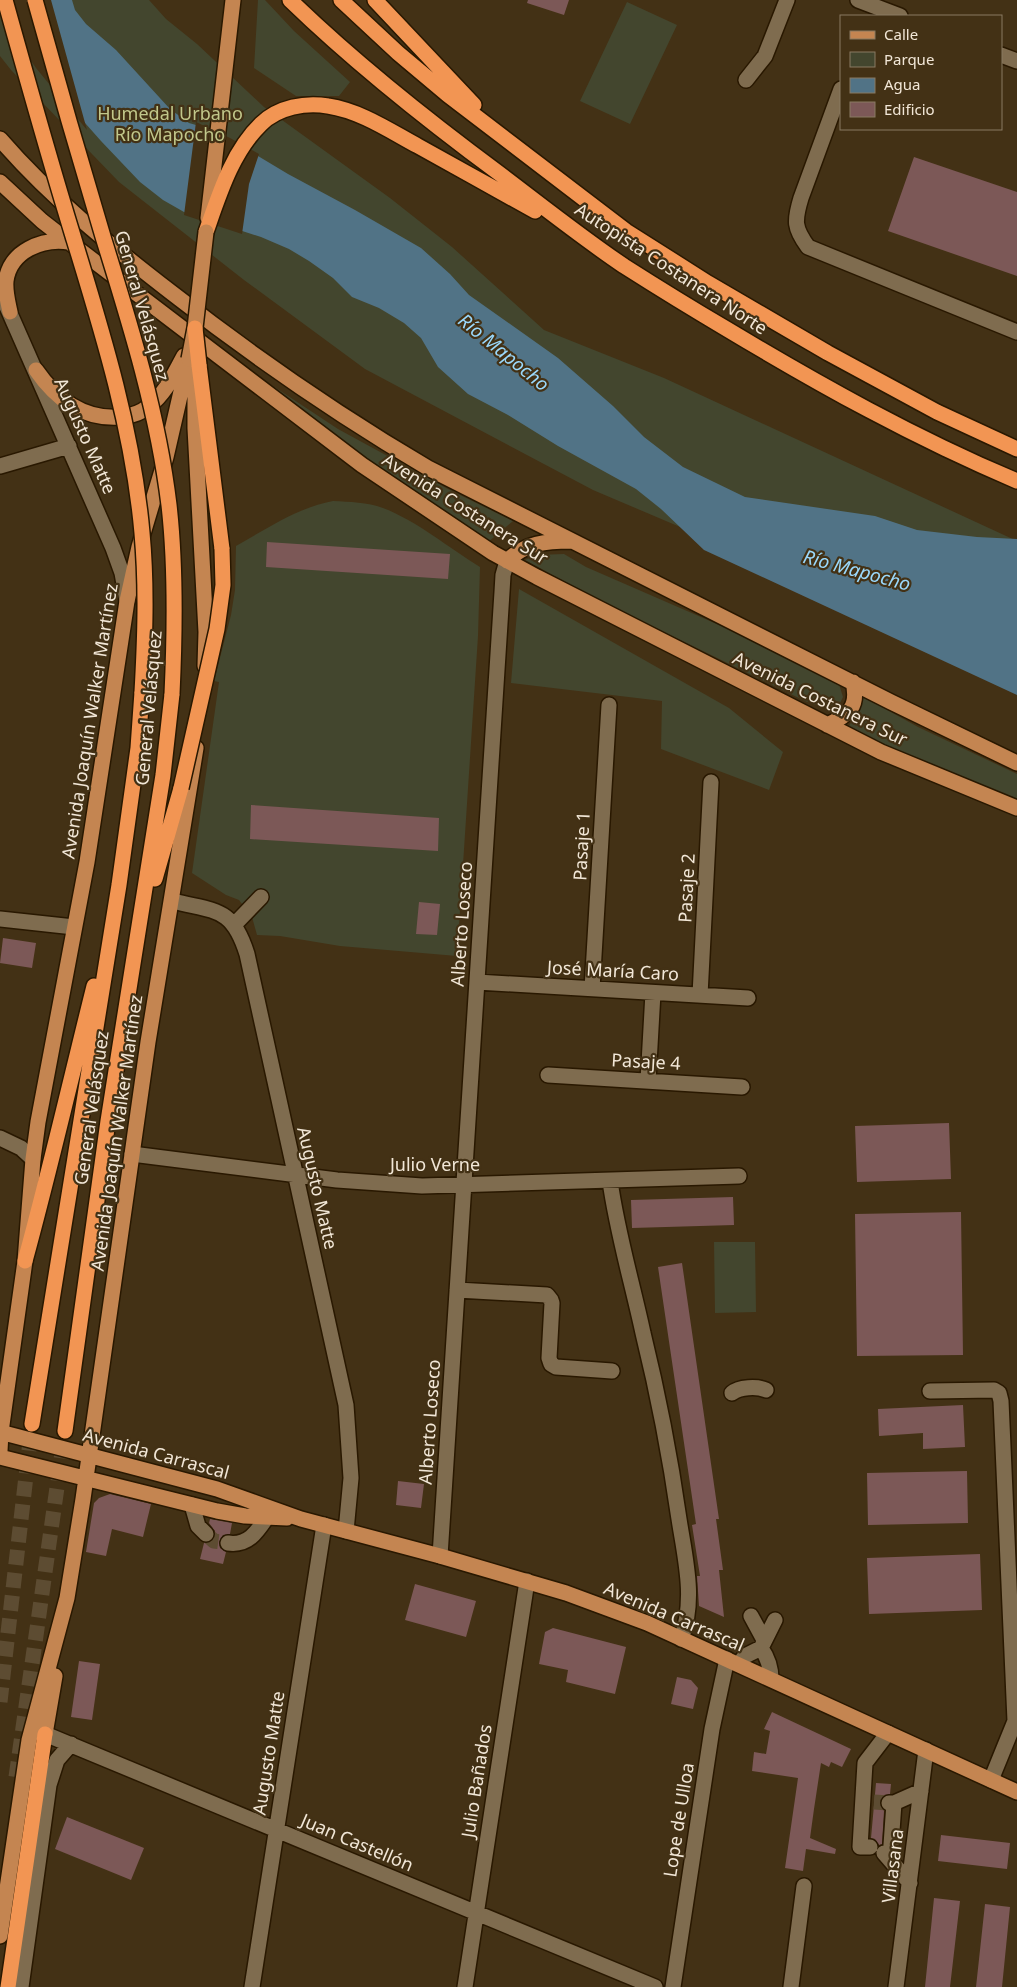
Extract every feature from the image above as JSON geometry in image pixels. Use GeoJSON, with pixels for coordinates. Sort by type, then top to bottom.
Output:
{"type":"FeatureCollection","features":[{"type":"Feature","properties":{"kind":"highway","name":"General Velásquez"},"geometry":{"type":"LineString","coordinates":[[5,0],[106,345],[126,425],[142,533],[145,595],[142,692],[137,757],[119,885],[32,1424]]}},
{"type":"Feature","properties":{"kind":"highway","name":"General Velásquez"},"geometry":{"type":"LineString","coordinates":[[35,0],[74,141],[132,332],[158,438],[172,540],[175,616],[172,694],[163,775],[108,1121],[65,1431]]}},
{"type":"Feature","properties":{"kind":"highway","name":"Autopista Costanera Norte"},"geometry":{"type":"LineString","coordinates":[[290,0],[350,55],[417,110],[583,237],[675,298],[855,404],[958,456],[1017,481]]}},
{"type":"Feature","properties":{"kind":"highway","name":"Autopista Costanera Norte"},"geometry":{"type":"LineString","coordinates":[[340,0],[398,53],[525,155],[626,231],[708,283],[874,379],[937,412],[1017,449]]}},
{"type":"Feature","properties":{"kind":"highway"},"geometry":{"type":"LineString","coordinates":[[375,0],[470,102],[525,155]]}},
{"type":"Feature","properties":{"kind":"highway"},"geometry":{"type":"LineString","coordinates":[[206,232],[233,164],[242,148],[261,123],[291,107],[317,104],[362,116],[583,237]]}},
{"type":"Feature","properties":{"kind":"highway"},"geometry":{"type":"LineString","coordinates":[[134,953],[180,788],[218,629],[223,585],[222,549],[191,361],[194,328]]}},
{"type":"Feature","properties":{"kind":"highway"},"geometry":{"type":"LineString","coordinates":[[25,1261],[119,885]]}},
{"type":"Feature","properties":{"kind":"highway"},"geometry":{"type":"LineString","coordinates":[[8,1987],[46,1734]]}},
{"type":"Feature","properties":{"kind":"main road"},"geometry":{"type":"LineString","coordinates":[[194,328],[233,0]]}},
{"type":"Feature","properties":{"kind":"main road","name":"Avenida Costanera Sur"},"geometry":{"type":"LineString","coordinates":[[0,139],[40,181],[126,258],[241,347],[326,405],[419,463],[891,702],[1017,763]]}},
{"type":"Feature","properties":{"kind":"main road","name":"Avenida Costanera Sur"},"geometry":{"type":"LineString","coordinates":[[0,182],[42,221],[362,465],[397,490],[508,561],[827,725],[911,765],[1017,808]]}},
{"type":"Feature","properties":{"kind":"main road"},"geometry":{"type":"LineString","coordinates":[[10,312],[6,281],[11,266],[16,259],[33,246],[42,242],[52,240],[69,242]]}},
{"type":"Feature","properties":{"kind":"main road"},"geometry":{"type":"LineString","coordinates":[[36,370],[46,384],[61,399],[81,411],[102,417],[120,417],[138,413],[148,407],[158,399],[191,361]]}},
{"type":"Feature","properties":{"kind":"main road","name":"Avenida Joaquín Walker Martínez"},"geometry":{"type":"LineString","coordinates":[[0,1451],[0,1432],[25,1261],[33,1159],[96,812],[127,601],[191,361]]}},
{"type":"Feature","properties":{"kind":"main road","name":"Avenida Joaquín Walker Martínez"},"geometry":{"type":"LineString","coordinates":[[0,1936],[29,1740],[67,1598],[151,1023],[173,900],[198,740],[205,659],[204,590],[191,361]]}},
{"type":"Feature","properties":{"kind":"main road"},"geometry":{"type":"LineString","coordinates":[[508,561],[516,552],[540,542],[575,541]]}},
{"type":"Feature","properties":{"kind":"main road"},"geometry":{"type":"LineString","coordinates":[[827,725],[851,710],[855,698],[853,682]]}},
{"type":"Feature","properties":{"kind":"main road","name":"Avenida Carrascal"},"geometry":{"type":"LineString","coordinates":[[0,1432],[217,1489],[301,1519],[527,1581],[605,1607],[681,1638],[1017,1792]]}},
{"type":"Feature","properties":{"kind":"main road","name":"Avenida Carrascal"},"geometry":{"type":"LineString","coordinates":[[0,1457],[192,1505],[245,1516],[301,1519]]}},
{"type":"Feature","properties":{"kind":"main road"},"geometry":{"type":"LineString","coordinates":[[46,1734],[67,1598]]}},
{"type":"Feature","properties":{"kind":"street"},"geometry":{"type":"LineString","coordinates":[[746,80],[765,56],[787,0]]}},
{"type":"Feature","properties":{"kind":"street"},"geometry":{"type":"LineString","coordinates":[[866,7],[896,15]]}},
{"type":"Feature","properties":{"kind":"street"},"geometry":{"type":"LineString","coordinates":[[1002,55],[1017,62]]}},
{"type":"Feature","properties":{"kind":"street"},"geometry":{"type":"LineString","coordinates":[[840,92],[796,215],[798,233],[808,247],[1017,332]]}},
{"type":"Feature","properties":{"kind":"street","name":"Augusto Matte"},"geometry":{"type":"LineString","coordinates":[[0,290],[113,548],[122,573],[127,601]]}},
{"type":"Feature","properties":{"kind":"street"},"geometry":{"type":"LineString","coordinates":[[0,466],[69,446]]}},
{"type":"Feature","properties":{"kind":"street","name":"Alberto Loseco"},"geometry":{"type":"LineString","coordinates":[[440,1556],[503,575],[508,561]]}},
{"type":"Feature","properties":{"kind":"street","name":"Pasaje 1"},"geometry":{"type":"LineString","coordinates":[[592,989],[609,705]]}},
{"type":"Feature","properties":{"kind":"street","name":"Pasaje 2"},"geometry":{"type":"LineString","coordinates":[[700,995],[711,782]]}},
{"type":"Feature","properties":{"kind":"street"},"geometry":{"type":"LineString","coordinates":[[234,925],[261,897]]}},
{"type":"Feature","properties":{"kind":"street","name":"Augusto Matte"},"geometry":{"type":"LineString","coordinates":[[173,900],[213,910],[226,916],[240,935],[247,954],[294,1175],[346,1404],[351,1478],[346,1531]]}},
{"type":"Feature","properties":{"kind":"street"},"geometry":{"type":"LineString","coordinates":[[0,919],[74,927]]}},
{"type":"Feature","properties":{"kind":"street","name":"José María Caro"},"geometry":{"type":"LineString","coordinates":[[477,982],[748,998]]}},
{"type":"Feature","properties":{"kind":"street"},"geometry":{"type":"LineString","coordinates":[[648,1081],[653,993]]}},
{"type":"Feature","properties":{"kind":"street","name":"Pasaje 4"},"geometry":{"type":"LineString","coordinates":[[548,1075],[742,1087]]}},
{"type":"Feature","properties":{"kind":"street"},"geometry":{"type":"LineString","coordinates":[[0,1138],[21,1148],[33,1159]]}},
{"type":"Feature","properties":{"kind":"street","name":"Julio Verne"},"geometry":{"type":"LineString","coordinates":[[132,1154],[380,1184],[464,1185],[739,1176]]}},
{"type":"Feature","properties":{"kind":"street"},"geometry":{"type":"LineString","coordinates":[[610,1181],[617,1223],[656,1387],[675,1493],[690,1600],[681,1638]]}},
{"type":"Feature","properties":{"kind":"street"},"geometry":{"type":"LineString","coordinates":[[457,1290],[547,1295],[552,1300],[548,1358],[551,1364],[556,1367],[612,1371]]}},
{"type":"Feature","properties":{"kind":"street"},"geometry":{"type":"LineString","coordinates":[[732,1393],[736,1390],[744,1389],[760,1388],[766,1390]]}},
{"type":"Feature","properties":{"kind":"street"},"geometry":{"type":"LineString","coordinates":[[930,1391],[994,1390],[999,1393],[1001,1401],[1015,1721],[991,1780]]}},
{"type":"Feature","properties":{"kind":"street"},"geometry":{"type":"LineString","coordinates":[[192,1505],[198,1526],[206,1534]]}},
{"type":"Feature","properties":{"kind":"street"},"geometry":{"type":"LineString","coordinates":[[228,1543],[235,1544],[255,1535],[267,1518]]}},
{"type":"Feature","properties":{"kind":"street","name":"Augusto Matte"},"geometry":{"type":"LineString","coordinates":[[252,1987],[324,1525]]}},
{"type":"Feature","properties":{"kind":"street","name":"Julio Bañados"},"geometry":{"type":"LineString","coordinates":[[464,1987],[527,1581]]}},
{"type":"Feature","properties":{"kind":"street"},"geometry":{"type":"LineString","coordinates":[[751,1616],[771,1667],[771,1679]]}},
{"type":"Feature","properties":{"kind":"street"},"geometry":{"type":"LineString","coordinates":[[733,1662],[762,1644],[775,1620]]}},
{"type":"Feature","properties":{"kind":"street","name":"Lope de Ulloa"},"geometry":{"type":"LineString","coordinates":[[673,1987],[712,1729],[733,1662]]}},
{"type":"Feature","properties":{"kind":"street"},"geometry":{"type":"LineString","coordinates":[[888,1733],[865,1763],[880,1802],[887,1856],[910,1883]]}},
{"type":"Feature","properties":{"kind":"street","name":"Juan Castellón"},"geometry":{"type":"LineString","coordinates":[[46,1734],[655,1987]]}},
{"type":"Feature","properties":{"kind":"street"},"geometry":{"type":"LineString","coordinates":[[21,1987],[49,1785],[57,1760],[71,1744]]}},
{"type":"Feature","properties":{"kind":"street","name":"Villasana"},"geometry":{"type":"LineString","coordinates":[[896,1987],[926,1750]]}},
{"type":"Feature","properties":{"kind":"street"},"geometry":{"type":"LineString","coordinates":[[880,1802],[921,1791]]}},
{"type":"Feature","properties":{"kind":"street"},"geometry":{"type":"LineString","coordinates":[[870,1847],[860,1847],[880,1802]]}},
{"type":"Feature","properties":{"kind":"street"},"geometry":{"type":"LineString","coordinates":[[791,1987],[804,1886]]}},
{"type":"Feature","properties":{"kind":"green space","name":"Humedal Urbano Río Mapocho"},"geometry":{"type":"Polygon","coordinates":[[[0,0],[149,0],[166,19],[197,44],[264,107],[390,198],[452,247],[544,330],[664,378],[1017,541],[746,555],[593,490],[365,369],[244,280],[119,182],[11,70],[0,56],[0,0]]]}},
{"type":"Feature","properties":{"kind":"green space"},"geometry":{"type":"Polygon","coordinates":[[[258,0],[265,0],[294,31],[350,82],[339,96],[296,96],[254,68],[258,0]]]}},
{"type":"Feature","properties":{"kind":"green space"},"geometry":{"type":"Polygon","coordinates":[[[627,2],[677,25],[630,124],[580,101],[627,2]]]}},
{"type":"Feature","properties":{"kind":"green space"},"geometry":{"type":"Polygon","coordinates":[[[232,359],[338,429],[448,489],[513,521],[487,543],[280,397],[232,359]]]}},
{"type":"Feature","properties":{"kind":"green space"},"geometry":{"type":"Polygon","coordinates":[[[333,501],[371,505],[396,513],[480,567],[478,636],[457,956],[340,946],[280,936],[257,935],[252,917],[239,900],[226,895],[192,873],[219,682],[214,681],[231,615],[235,590],[236,546],[307,508],[333,501]]]}},
{"type":"Feature","properties":{"kind":"green space"},"geometry":{"type":"Polygon","coordinates":[[[564,554],[586,567],[756,641],[838,681],[843,697],[838,707],[823,708],[805,701],[595,598],[525,560],[537,555],[564,554]]]}},
{"type":"Feature","properties":{"kind":"green space"},"geometry":{"type":"Polygon","coordinates":[[[519,589],[729,708],[783,752],[769,790],[661,749],[662,701],[511,683],[519,589]]]}},
{"type":"Feature","properties":{"kind":"green space"},"geometry":{"type":"Polygon","coordinates":[[[862,696],[918,727],[1017,774],[1017,803],[945,774],[848,728],[856,714],[862,696]]]}},
{"type":"Feature","properties":{"kind":"green space"},"geometry":{"type":"Polygon","coordinates":[[[714,1242],[755,1242],[756,1312],[715,1313],[714,1242]]]}},
{"type":"Feature","properties":{"kind":"water","name":"Río Mapocho"},"geometry":{"type":"Polygon","coordinates":[[[0,0],[72,0],[75,10],[86,24],[116,50],[170,109],[189,123],[203,127],[258,156],[421,248],[450,274],[469,295],[558,358],[613,406],[644,437],[683,467],[745,497],[875,516],[917,530],[977,537],[1017,539],[1017,695],[704,550],[661,509],[636,489],[468,394],[438,367],[421,338],[404,323],[379,308],[352,297],[333,278],[309,261],[289,249],[261,237],[184,212],[163,200],[140,182],[70,106],[0,0]]]}},
{"type":"Feature","properties":{"kind":"pier"},"geometry":{"type":"Polygon","coordinates":[[[0,0],[51,0],[87,130],[36,68],[21,46],[0,0]]]}},
{"type":"Feature","properties":{"kind":"pier"},"geometry":{"type":"Polygon","coordinates":[[[196,122],[259,154],[249,184],[242,234],[184,215],[196,122]]]}},
{"type":"Feature","properties":{"kind":"building"},"geometry":{"type":"Polygon","coordinates":[[[528,0],[569,0],[564,15],[527,3],[528,0]]]}},
{"type":"Feature","properties":{"kind":"building"},"geometry":{"type":"Polygon","coordinates":[[[914,157],[1017,192],[1017,276],[888,231],[914,157]]]}},
{"type":"Feature","properties":{"kind":"building"},"geometry":{"type":"Polygon","coordinates":[[[267,542],[450,554],[448,579],[266,567],[267,542]]]}},
{"type":"Feature","properties":{"kind":"building"},"geometry":{"type":"Polygon","coordinates":[[[251,805],[439,818],[438,851],[250,839],[251,805]]]}},
{"type":"Feature","properties":{"kind":"building"},"geometry":{"type":"Polygon","coordinates":[[[419,902],[440,904],[437,935],[416,934],[419,902]]]}},
{"type":"Feature","properties":{"kind":"building"},"geometry":{"type":"Polygon","coordinates":[[[3,938],[36,943],[32,968],[0,963],[3,938]]]}},
{"type":"Feature","properties":{"kind":"building"},"geometry":{"type":"Polygon","coordinates":[[[949,1123],[951,1179],[857,1182],[855,1126],[949,1123]]]}},
{"type":"Feature","properties":{"kind":"building"},"geometry":{"type":"Polygon","coordinates":[[[733,1197],[734,1225],[632,1228],[631,1200],[733,1197]]]}},
{"type":"Feature","properties":{"kind":"building"},"geometry":{"type":"Polygon","coordinates":[[[961,1212],[963,1355],[857,1356],[855,1214],[961,1212]]]}},
{"type":"Feature","properties":{"kind":"building"},"geometry":{"type":"Polygon","coordinates":[[[682,1263],[719,1519],[716,1519],[723,1570],[719,1570],[724,1617],[699,1606],[697,1576],[700,1576],[692,1525],[696,1524],[658,1267],[682,1263]]]}},
{"type":"Feature","properties":{"kind":"building"},"geometry":{"type":"Polygon","coordinates":[[[963,1405],[965,1447],[923,1449],[923,1433],[879,1436],[878,1409],[963,1405]]]}},
{"type":"Feature","properties":{"kind":"building"},"geometry":{"type":"Polygon","coordinates":[[[967,1471],[968,1523],[868,1525],[867,1473],[967,1471]]]}},
{"type":"Feature","properties":{"kind":"building"},"geometry":{"type":"Polygon","coordinates":[[[398,1481],[424,1484],[421,1508],[396,1505],[398,1481]]]}},
{"type":"Feature","properties":{"kind":"building"},"geometry":{"type":"Polygon","coordinates":[[[110,1494],[151,1504],[143,1537],[112,1529],[106,1556],[86,1552],[94,1503],[99,1498],[110,1494]]]}},
{"type":"Feature","properties":{"kind":"building"},"geometry":{"type":"Polygon","coordinates":[[[210,1519],[232,1523],[230,1534],[223,1535],[219,1542],[220,1548],[226,1552],[223,1564],[200,1559],[204,1543],[212,1541],[215,1536],[215,1531],[209,1523],[210,1519]]]}},
{"type":"Feature","properties":{"kind":"building"},"geometry":{"type":"Polygon","coordinates":[[[980,1554],[982,1610],[869,1614],[867,1558],[980,1554]]]}},
{"type":"Feature","properties":{"kind":"building"},"geometry":{"type":"Polygon","coordinates":[[[415,1584],[476,1601],[466,1637],[405,1620],[415,1584]]]}},
{"type":"Feature","properties":{"kind":"building"},"geometry":{"type":"Polygon","coordinates":[[[553,1628],[626,1647],[615,1694],[566,1682],[568,1670],[539,1664],[545,1632],[553,1628]]]}},
{"type":"Feature","properties":{"kind":"building"},"geometry":{"type":"Polygon","coordinates":[[[79,1661],[100,1664],[92,1720],[71,1717],[79,1661]]]}},
{"type":"Feature","properties":{"kind":"building"},"geometry":{"type":"Polygon","coordinates":[[[677,1677],[691,1680],[698,1688],[693,1709],[671,1704],[677,1677]]]}},
{"type":"Feature","properties":{"kind":"building"},"geometry":{"type":"Polygon","coordinates":[[[772,1712],[851,1749],[842,1767],[831,1762],[829,1767],[821,1763],[810,1838],[836,1849],[835,1854],[806,1849],[803,1871],[785,1868],[798,1778],[752,1771],[754,1752],[766,1754],[770,1731],[764,1729],[772,1712]]]}},
{"type":"Feature","properties":{"kind":"building"},"geometry":{"type":"Polygon","coordinates":[[[876,1783],[891,1784],[890,1794],[884,1795],[880,1803],[884,1811],[882,1844],[879,1845],[875,1839],[871,1838],[876,1783]]]}},
{"type":"Feature","properties":{"kind":"building"},"geometry":{"type":"Polygon","coordinates":[[[67,1817],[144,1848],[131,1880],[55,1849],[67,1817]]]}},
{"type":"Feature","properties":{"kind":"building"},"geometry":{"type":"Polygon","coordinates":[[[941,1835],[1010,1843],[1007,1869],[938,1861],[941,1835]]]}},
{"type":"Feature","properties":{"kind":"building"},"geometry":{"type":"Polygon","coordinates":[[[934,1898],[960,1901],[950,1987],[925,1987],[934,1898]]]}},
{"type":"Feature","properties":{"kind":"building"},"geometry":{"type":"Polygon","coordinates":[[[985,1904],[1010,1907],[1002,1987],[976,1987],[985,1904]]]}},
{"type":"Feature","properties":{"kind":"tunnel"},"geometry":{"type":"LineString","coordinates":[[0,1702],[32,1424]]}},
{"type":"Feature","properties":{"kind":"tunnel"},"geometry":{"type":"LineString","coordinates":[[16,1777],[65,1431]]}},
{"type":"Feature","properties":{"kind":"tunnel"},"geometry":{"type":"LineString","coordinates":[[206,1534],[214,1541],[228,1543]]}},
{"type":"Feature","properties":{"kind":"tunnel"},"geometry":{"type":"LineString","coordinates":[[874,1802],[889,1803]]}}]}
